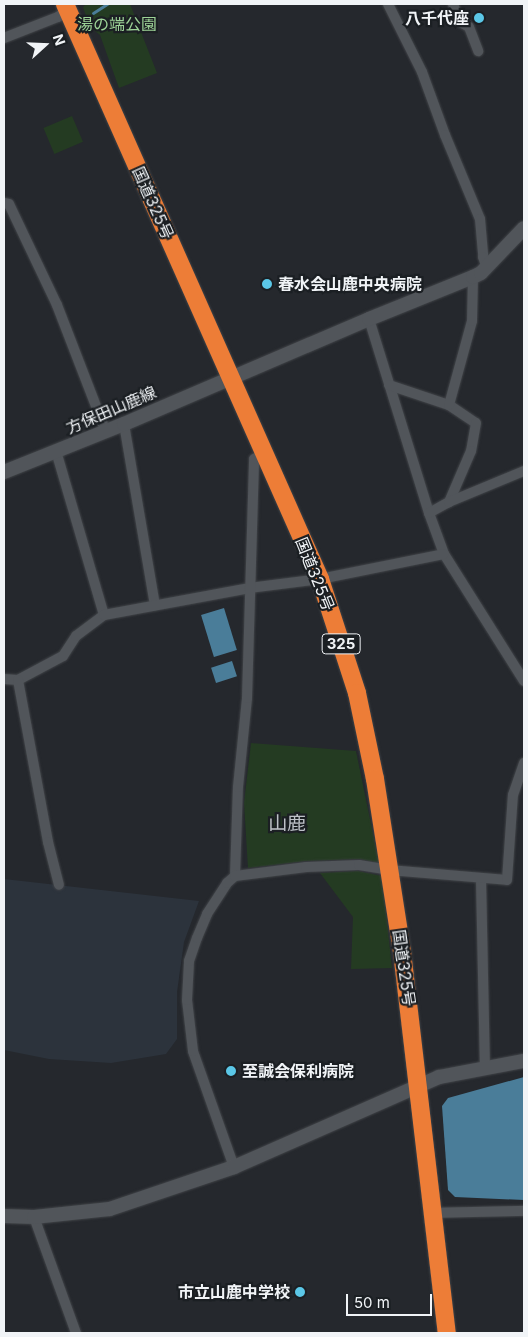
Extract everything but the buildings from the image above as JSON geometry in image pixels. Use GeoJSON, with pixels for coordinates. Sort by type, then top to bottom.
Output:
{"type":"FeatureCollection","features":[{"type":"Feature","properties":{"kind":"highway","name":"国道325号"},"geometry":{"type":"LineString","coordinates":[[68,5],[262,454],[320,579],[356,693],[375,779],[402,952],[447,1333]]}},
{"type":"Feature","properties":{"kind":"street"},"geometry":{"type":"LineString","coordinates":[[388,4],[422,72],[445,135],[480,220],[483,257],[487,268]]}},
{"type":"Feature","properties":{"kind":"street"},"geometry":{"type":"LineString","coordinates":[[453,4],[460,22],[469,27],[478,51]]}},
{"type":"Feature","properties":{"kind":"street"},"geometry":{"type":"LineString","coordinates":[[4,38],[58,18],[68,5]]}},
{"type":"Feature","properties":{"kind":"street"},"geometry":{"type":"LineString","coordinates":[[4,202],[9,204],[57,305],[106,432]]}},
{"type":"Feature","properties":{"kind":"street","name":"方保田山鹿線"},"geometry":{"type":"LineString","coordinates":[[4,472],[106,432],[369,319],[473,277],[487,268],[524,228]]}},
{"type":"Feature","properties":{"kind":"street"},"geometry":{"type":"LineString","coordinates":[[448,405],[472,321],[473,277]]}},
{"type":"Feature","properties":{"kind":"street"},"geometry":{"type":"LineString","coordinates":[[369,319],[429,513],[444,554],[524,681]]}},
{"type":"Feature","properties":{"kind":"street"},"geometry":{"type":"LineString","coordinates":[[389,385],[448,405],[476,423],[470,451],[448,502]]}},
{"type":"Feature","properties":{"kind":"street"},"geometry":{"type":"LineString","coordinates":[[124,424],[155,605]]}},
{"type":"Feature","properties":{"kind":"street"},"geometry":{"type":"LineString","coordinates":[[56,452],[104,616]]}},
{"type":"Feature","properties":{"kind":"street"},"geometry":{"type":"LineString","coordinates":[[235,876],[238,787],[247,698],[254,458],[262,454]]}},
{"type":"Feature","properties":{"kind":"street"},"geometry":{"type":"LineString","coordinates":[[429,513],[448,502],[524,471]]}},
{"type":"Feature","properties":{"kind":"street"},"geometry":{"type":"LineString","coordinates":[[4,679],[18,680],[63,656],[76,636],[104,616],[249,588],[320,579],[444,554]]}},
{"type":"Feature","properties":{"kind":"street"},"geometry":{"type":"LineString","coordinates":[[18,680],[48,842],[59,885]]}},
{"type":"Feature","properties":{"kind":"street"},"geometry":{"type":"LineString","coordinates":[[234,1167],[194,1051],[187,1000],[189,962],[197,938],[207,914],[227,883],[235,876],[306,867],[359,865],[389,870],[507,880],[513,795],[524,763]]}},
{"type":"Feature","properties":{"kind":"street"},"geometry":{"type":"LineString","coordinates":[[481,879],[484,1068]]}},
{"type":"Feature","properties":{"kind":"street"},"geometry":{"type":"LineString","coordinates":[[4,1216],[34,1217],[110,1209],[234,1167],[419,1084],[439,1077],[524,1061]]}},
{"type":"Feature","properties":{"kind":"street"},"geometry":{"type":"LineString","coordinates":[[432,1213],[524,1211]]}},
{"type":"Feature","properties":{"kind":"street"},"geometry":{"type":"LineString","coordinates":[[34,1217],[76,1333]]}},
{"type":"Feature","properties":{"kind":"shaded area"},"geometry":{"type":"Polygon","coordinates":[[[4,879],[199,901],[184,942],[177,992],[177,1039],[166,1054],[111,1063],[49,1059],[4,1050],[4,879]]]}},
{"type":"Feature","properties":{"kind":"green space","name":"湯の端公園"},"geometry":{"type":"Polygon","coordinates":[[[86,4],[130,4],[157,73],[119,88],[100,35],[90,27],[83,7],[86,4]]]}},
{"type":"Feature","properties":{"kind":"green space"},"geometry":{"type":"Polygon","coordinates":[[[72,116],[83,142],[54,154],[43,128],[72,116]]]}},
{"type":"Feature","properties":{"kind":"green space"},"geometry":{"type":"Polygon","coordinates":[[[251,743],[356,751],[379,863],[360,859],[306,861],[248,868],[244,803],[251,743]]]}},
{"type":"Feature","properties":{"kind":"green space"},"geometry":{"type":"Polygon","coordinates":[[[358,871],[382,876],[392,968],[351,969],[353,917],[320,873],[358,871]]]}},
{"type":"Feature","properties":{"kind":"water"},"geometry":{"type":"Polygon","coordinates":[[[224,608],[237,650],[214,657],[201,615],[224,608]]]}},
{"type":"Feature","properties":{"kind":"water"},"geometry":{"type":"Polygon","coordinates":[[[232,661],[237,676],[216,683],[211,668],[232,661]]]}},
{"type":"Feature","properties":{"kind":"water"},"geometry":{"type":"Polygon","coordinates":[[[524,1077],[524,1200],[455,1197],[448,1190],[442,1106],[448,1098],[524,1077]]]}},
{"type":"Feature","properties":{"kind":"waterway"},"geometry":{"type":"LineString","coordinates":[[93,13],[107,4]]}},
{"type":"Feature","properties":{"kind":"place","name":"八千代座"},"geometry":{"type":"Point","coordinates":[479,18]}},
{"type":"Feature","properties":{"kind":"place","name":"春水会山鹿中央病院"},"geometry":{"type":"Point","coordinates":[267,284]}},
{"type":"Feature","properties":{"kind":"place","name":"至誠会保利病院"},"geometry":{"type":"Point","coordinates":[231,1071]}},
{"type":"Feature","properties":{"kind":"place","name":"市立山鹿中学校"},"geometry":{"type":"Point","coordinates":[300,1292]}},
{"type":"Feature","properties":{"kind":"district","name":"山鹿"},"geometry":{"type":"Point","coordinates":[287,824]}}]}
